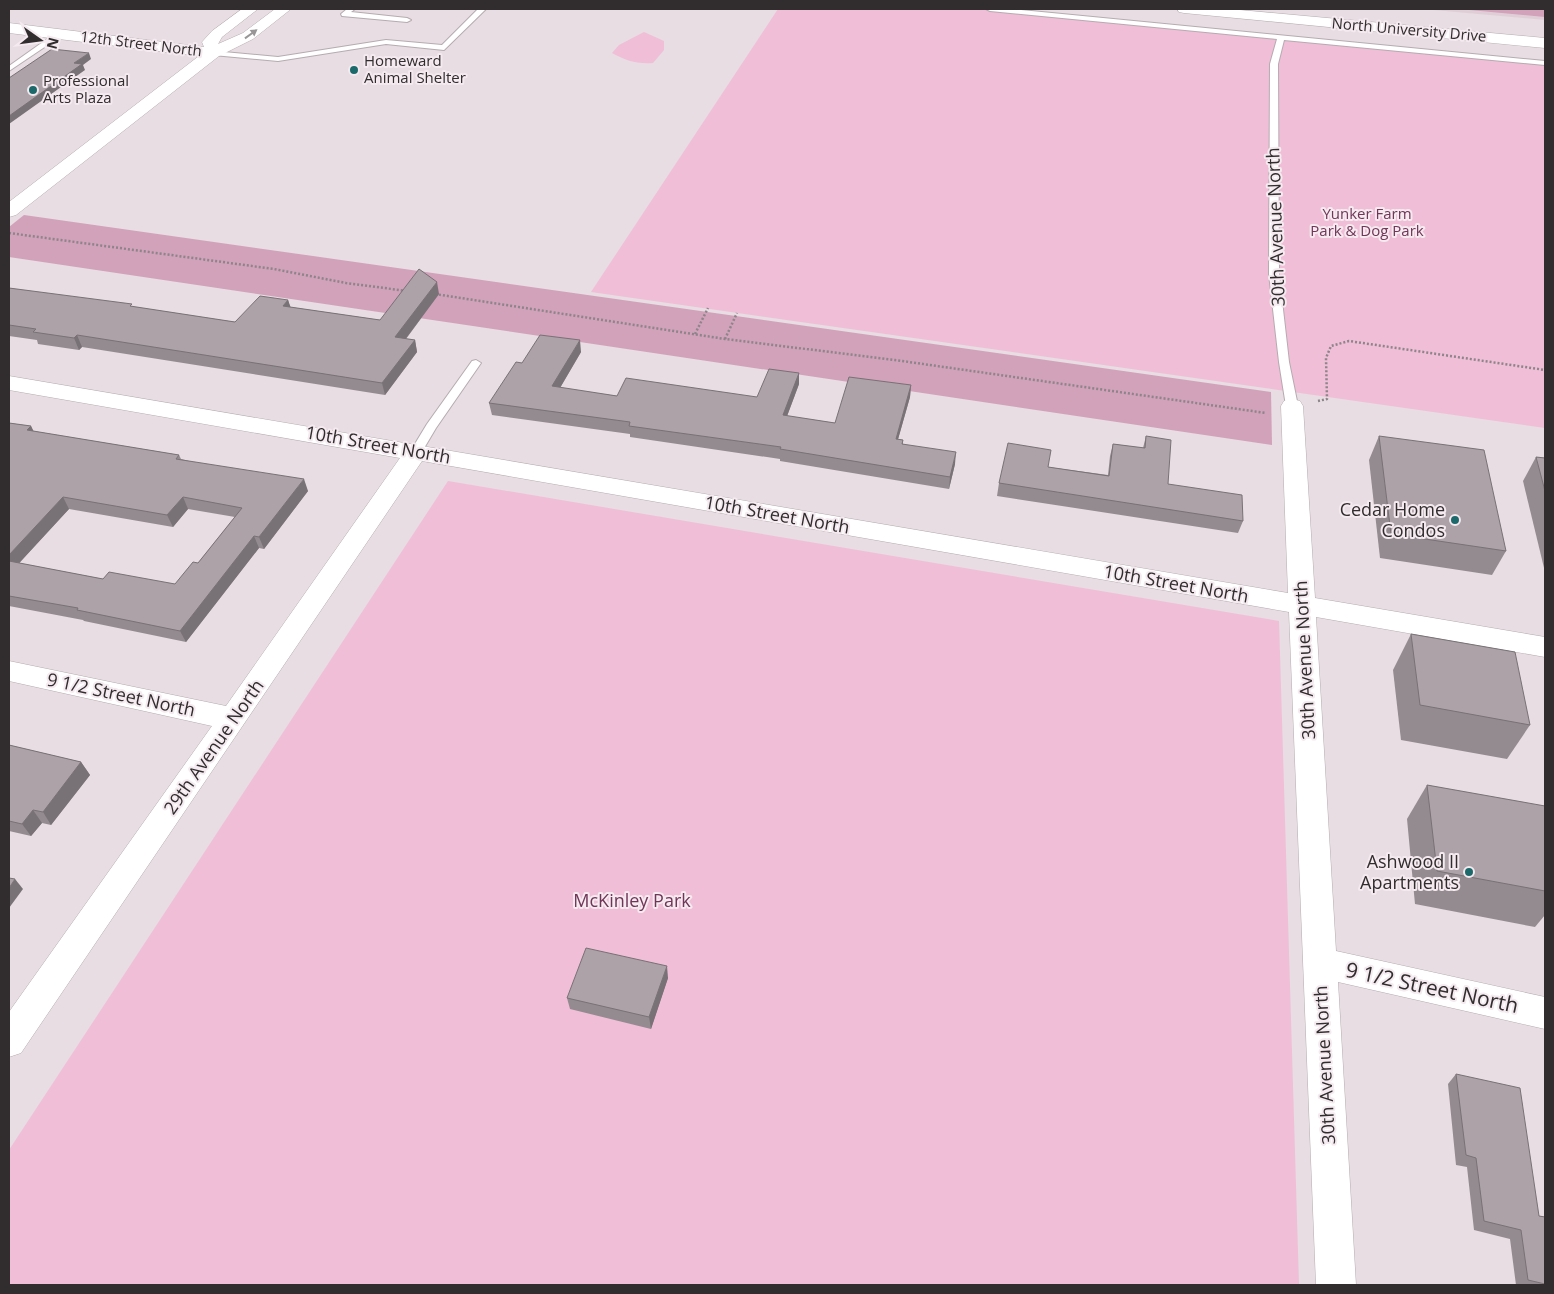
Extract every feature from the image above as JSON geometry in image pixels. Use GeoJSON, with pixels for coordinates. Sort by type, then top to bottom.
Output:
{"type":"FeatureCollection","features":[{"type":"Feature","properties":{"kind":"street"},"geometry":{"type":"LineString","coordinates":[[213,53],[210,42],[217,34],[251,9]]}},
{"type":"Feature","properties":{"kind":"street"},"geometry":{"type":"LineString","coordinates":[[9,211],[213,53],[248,36],[284,9]]}},
{"type":"Feature","properties":{"kind":"street","name":"North University Drive"},"geometry":{"type":"LineString","coordinates":[[1184,9],[1545,43]]}},
{"type":"Feature","properties":{"kind":"street","name":"12th Street North"},"geometry":{"type":"LineString","coordinates":[[9,28],[213,53]]}},
{"type":"Feature","properties":{"kind":"street","name":"10th Street North"},"geometry":{"type":"LineString","coordinates":[[9,383],[1545,647]]}},
{"type":"Feature","properties":{"kind":"street","name":"30th Avenue North"},"geometry":{"type":"LineString","coordinates":[[1292,406],[1336,1285]]}},
{"type":"Feature","properties":{"kind":"street","name":"29th Avenue North"},"geometry":{"type":"LineString","coordinates":[[9,1041],[416,452]]}},
{"type":"Feature","properties":{"kind":"street","name":"9 1/2 Street North"},"geometry":{"type":"LineString","coordinates":[[9,671],[233,719]]}},
{"type":"Feature","properties":{"kind":"street","name":"9 1/2 Street North"},"geometry":{"type":"LineString","coordinates":[[1320,963],[1545,1012]]}},
{"type":"Feature","properties":{"kind":"lane"},"geometry":{"type":"LineString","coordinates":[[351,9],[345,14],[407,20]]}},
{"type":"Feature","properties":{"kind":"lane"},"geometry":{"type":"LineString","coordinates":[[213,53],[278,59],[386,42],[444,48],[482,9]]}},
{"type":"Feature","properties":{"kind":"lane"},"geometry":{"type":"LineString","coordinates":[[990,9],[1545,63]]}},
{"type":"Feature","properties":{"kind":"lane"},"geometry":{"type":"LineString","coordinates":[[9,69],[60,34]]}},
{"type":"Feature","properties":{"kind":"lane","name":"30th Avenue North"},"geometry":{"type":"LineString","coordinates":[[1281,37],[1274,64],[1274,274],[1284,362],[1292,406]]}},
{"type":"Feature","properties":{"kind":"lane"},"geometry":{"type":"LineString","coordinates":[[416,452],[431,427],[476,363]]}},
{"type":"Feature","properties":{"kind":"path"},"geometry":{"type":"LineString","coordinates":[[9,233],[274,269],[346,283],[410,291]]}},
{"type":"Feature","properties":{"kind":"path"},"geometry":{"type":"LineString","coordinates":[[429,294],[725,339],[895,360],[1270,414],[1292,406],[1327,399],[1326,358],[1331,346],[1349,341],[1545,370]]}},
{"type":"Feature","properties":{"kind":"path"},"geometry":{"type":"LineString","coordinates":[[695,334],[708,308]]}},
{"type":"Feature","properties":{"kind":"path"},"geometry":{"type":"LineString","coordinates":[[725,339],[738,313]]}},
{"type":"Feature","properties":{"kind":"shaded area"},"geometry":{"type":"Polygon","coordinates":[[[1422,9],[1545,9],[1545,20],[1422,9]]]}},
{"type":"Feature","properties":{"kind":"shaded area"},"geometry":{"type":"Polygon","coordinates":[[[1459,9],[1545,9],[1545,17],[1459,9]]]}},
{"type":"Feature","properties":{"kind":"shaded area"},"geometry":{"type":"Polygon","coordinates":[[[24,215],[1271,392],[1272,445],[9,257],[9,227],[24,215]]]}},
{"type":"Feature","properties":{"kind":"green space","name":"Yunker Farm Park & Dog Park"},"geometry":{"type":"Polygon","coordinates":[[[778,9],[1006,9],[1545,61],[1545,428],[591,292],[778,9]]]}},
{"type":"Feature","properties":{"kind":"green space"},"geometry":{"type":"Polygon","coordinates":[[[644,32],[664,41],[664,50],[653,63],[632,61],[612,53],[619,45],[644,32]]]}},
{"type":"Feature","properties":{"kind":"green space","name":"McKinley Park"},"geometry":{"type":"Polygon","coordinates":[[[448,481],[1279,621],[1299,1285],[9,1285],[9,1150],[448,481]]]}},
{"type":"Feature","properties":{"kind":"building","name":"Professional Arts Plaza"},"geometry":{"type":"Polygon","coordinates":[[[52,49],[89,53],[74,63],[82,64],[9,116],[9,78],[52,49]]]}},
{"type":"Feature","properties":{"kind":"building"},"geometry":{"type":"Polygon","coordinates":[[[419,269],[437,282],[395,337],[415,340],[382,383],[77,335],[74,338],[33,332],[36,329],[9,325],[9,288],[132,304],[130,306],[235,322],[260,296],[288,300],[283,306],[380,320],[419,269]]]}},
{"type":"Feature","properties":{"kind":"building"},"geometry":{"type":"Polygon","coordinates":[[[540,335],[580,340],[552,386],[617,396],[626,378],[757,397],[769,369],[799,373],[783,415],[835,423],[849,377],[911,385],[896,439],[903,440],[902,444],[956,452],[950,477],[780,449],[781,447],[629,426],[630,422],[489,403],[516,362],[522,363],[540,335]]]}},
{"type":"Feature","properties":{"kind":"building"},"geometry":{"type":"Polygon","coordinates":[[[9,423],[31,426],[27,430],[179,455],[176,459],[304,479],[259,537],[254,536],[180,631],[77,610],[78,608],[9,596],[9,561],[103,579],[109,572],[175,584],[193,562],[198,563],[242,508],[183,497],[167,515],[63,497],[9,555],[9,423]]]}},
{"type":"Feature","properties":{"kind":"building"},"geometry":{"type":"Polygon","coordinates":[[[1146,436],[1171,440],[1168,484],[1242,495],[1243,521],[999,483],[1008,443],[1051,450],[1048,467],[1109,476],[1113,444],[1145,448],[1146,436]]]}},
{"type":"Feature","properties":{"kind":"building"},"geometry":{"type":"Polygon","coordinates":[[[1379,436],[1484,450],[1506,551],[1391,534],[1379,436]]]}},
{"type":"Feature","properties":{"kind":"building"},"geometry":{"type":"Polygon","coordinates":[[[1536,457],[1545,458],[1545,491],[1536,457]]]}},
{"type":"Feature","properties":{"kind":"building"},"geometry":{"type":"Polygon","coordinates":[[[1411,634],[1515,652],[1530,725],[1420,705],[1411,634]]]}},
{"type":"Feature","properties":{"kind":"building"},"geometry":{"type":"Polygon","coordinates":[[[9,745],[81,762],[43,812],[33,810],[22,824],[9,821],[9,745]]]}},
{"type":"Feature","properties":{"kind":"building"},"geometry":{"type":"Polygon","coordinates":[[[1427,785],[1545,806],[1545,891],[1437,871],[1427,785]]]}},
{"type":"Feature","properties":{"kind":"building"},"geometry":{"type":"Polygon","coordinates":[[[9,878],[15,879],[9,888],[9,878]]]}},
{"type":"Feature","properties":{"kind":"building"},"geometry":{"type":"Polygon","coordinates":[[[586,948],[667,966],[649,1017],[567,998],[586,948]]]}},
{"type":"Feature","properties":{"kind":"building"},"geometry":{"type":"Polygon","coordinates":[[[1456,1074],[1520,1088],[1539,1216],[1545,1217],[1545,1284],[1528,1280],[1521,1230],[1484,1221],[1476,1158],[1466,1155],[1456,1074]]]}},
{"type":"Feature","properties":{"kind":"place","name":"Homeward Animal Shelter"},"geometry":{"type":"Point","coordinates":[354,70]}},
{"type":"Feature","properties":{"kind":"place","name":"Professional Arts Plaza"},"geometry":{"type":"Point","coordinates":[33,90]}},
{"type":"Feature","properties":{"kind":"place","name":"Cedar Home Condos"},"geometry":{"type":"Point","coordinates":[1455,520]}},
{"type":"Feature","properties":{"kind":"place","name":"Ashwood II Apartments"},"geometry":{"type":"Point","coordinates":[1469,872]}}]}
